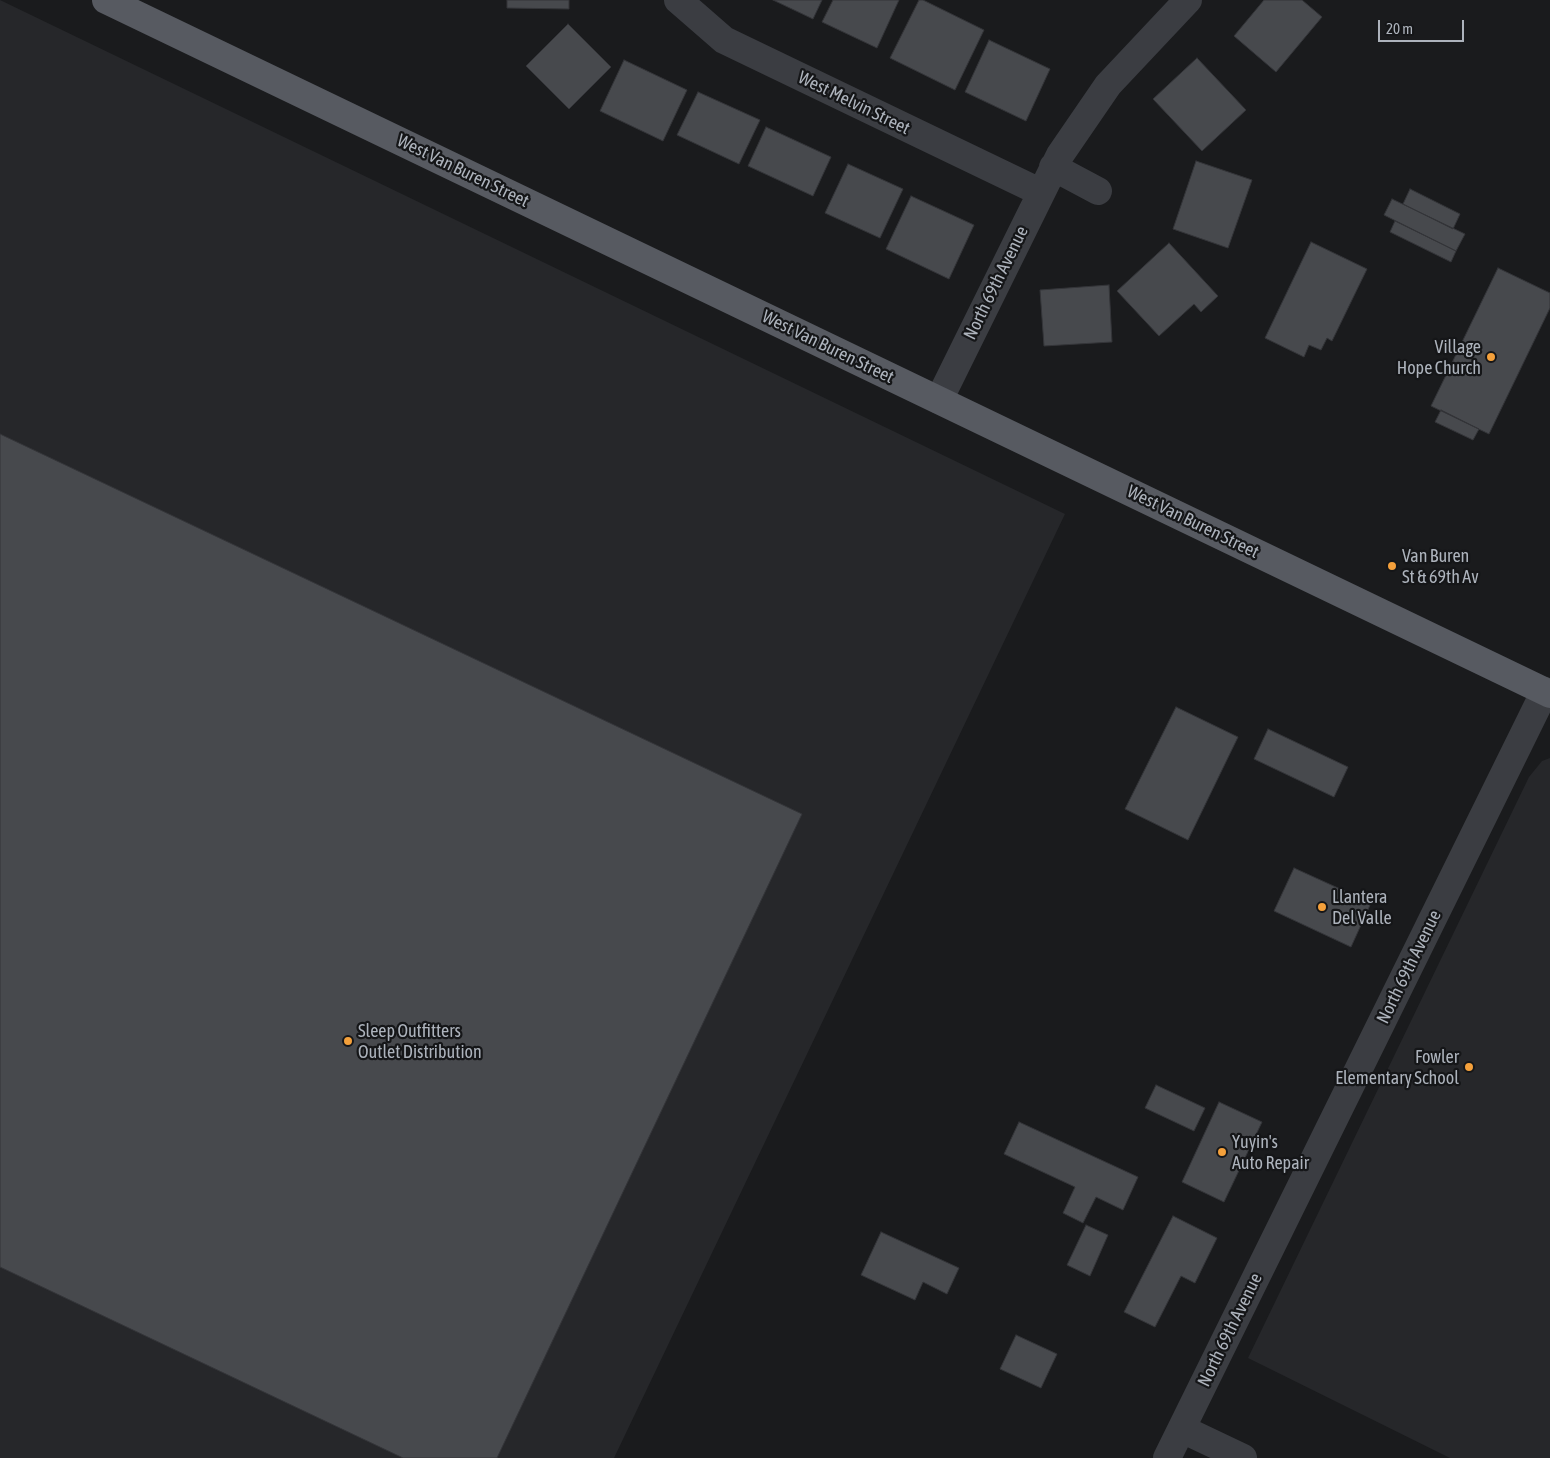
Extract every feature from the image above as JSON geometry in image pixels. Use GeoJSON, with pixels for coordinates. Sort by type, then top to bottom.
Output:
{"type":"FeatureCollection","features":[{"type":"Feature","properties":{"kind":"main road","name":"West Van Buren Street"},"geometry":{"type":"LineString","coordinates":[[106,0],[1547,692]]}},
{"type":"Feature","properties":{"kind":"street","name":"West Melvin Street"},"geometry":{"type":"LineString","coordinates":[[678,0],[724,40],[1040,192]]}},
{"type":"Feature","properties":{"kind":"street","name":"North 69th Avenue"},"geometry":{"type":"LineString","coordinates":[[940,400],[1053,167],[1083,119],[1108,85],[1188,0]]}},
{"type":"Feature","properties":{"kind":"street"},"geometry":{"type":"LineString","coordinates":[[1053,167],[1098,191]]}},
{"type":"Feature","properties":{"kind":"street","name":"North 69th Avenue"},"geometry":{"type":"LineString","coordinates":[[1167,1458],[1547,692]]}},
{"type":"Feature","properties":{"kind":"street"},"geometry":{"type":"LineString","coordinates":[[1182,1429],[1243,1458]]}},
{"type":"Feature","properties":{"kind":"shaded area"},"geometry":{"type":"Polygon","coordinates":[[[0,0],[1065,514],[614,1458],[0,1458],[0,0]]]}},
{"type":"Feature","properties":{"kind":"shaded area","name":"Fowler Elementary School"},"geometry":{"type":"Polygon","coordinates":[[[1550,758],[1550,1458],[1450,1458],[1248,1358],[1529,777],[1542,761],[1550,758]]]}},
{"type":"Feature","properties":{"kind":"building"},"geometry":{"type":"Polygon","coordinates":[[[507,0],[569,0],[569,9],[507,8],[507,0]]]}},
{"type":"Feature","properties":{"kind":"building"},"geometry":{"type":"Polygon","coordinates":[[[773,0],[822,0],[813,19],[773,0]]]}},
{"type":"Feature","properties":{"kind":"building"},"geometry":{"type":"Polygon","coordinates":[[[833,0],[899,0],[877,48],[822,22],[833,0]]]}},
{"type":"Feature","properties":{"kind":"building"},"geometry":{"type":"Polygon","coordinates":[[[919,0],[923,0],[984,30],[955,90],[890,58],[919,0]]]}},
{"type":"Feature","properties":{"kind":"building"},"geometry":{"type":"Polygon","coordinates":[[[1264,0],[1302,0],[1322,17],[1276,72],[1234,36],[1264,0]]]}},
{"type":"Feature","properties":{"kind":"building"},"geometry":{"type":"Polygon","coordinates":[[[568,24],[611,67],[569,109],[526,66],[568,24]]]}},
{"type":"Feature","properties":{"kind":"building"},"geometry":{"type":"Polygon","coordinates":[[[989,40],[1050,69],[1026,121],[965,92],[989,40]]]}},
{"type":"Feature","properties":{"kind":"building"},"geometry":{"type":"Polygon","coordinates":[[[1197,58],[1246,110],[1202,151],[1153,99],[1197,58]]]}},
{"type":"Feature","properties":{"kind":"building"},"geometry":{"type":"Polygon","coordinates":[[[624,60],[687,90],[663,141],[600,111],[624,60]]]}},
{"type":"Feature","properties":{"kind":"building"},"geometry":{"type":"Polygon","coordinates":[[[698,92],[760,120],[739,164],[677,135],[698,92]]]}},
{"type":"Feature","properties":{"kind":"building"},"geometry":{"type":"Polygon","coordinates":[[[766,127],[831,157],[813,196],[748,166],[766,127]]]}},
{"type":"Feature","properties":{"kind":"building"},"geometry":{"type":"Polygon","coordinates":[[[1196,161],[1252,180],[1228,248],[1173,229],[1196,161]]]}},
{"type":"Feature","properties":{"kind":"building"},"geometry":{"type":"Polygon","coordinates":[[[848,164],[903,189],[880,238],[825,213],[848,164]]]}},
{"type":"Feature","properties":{"kind":"building"},"geometry":{"type":"Polygon","coordinates":[[[1410,189],[1460,214],[1453,229],[1403,204],[1410,189]]]}},
{"type":"Feature","properties":{"kind":"building"},"geometry":{"type":"Polygon","coordinates":[[[911,196],[974,225],[949,279],[886,249],[911,196]]]}},
{"type":"Feature","properties":{"kind":"building"},"geometry":{"type":"Polygon","coordinates":[[[1392,199],[1465,234],[1456,251],[1384,215],[1392,199]]]}},
{"type":"Feature","properties":{"kind":"building"},"geometry":{"type":"Polygon","coordinates":[[[1395,221],[1456,251],[1451,262],[1390,232],[1395,221]]]}},
{"type":"Feature","properties":{"kind":"building"},"geometry":{"type":"Polygon","coordinates":[[[1311,242],[1367,269],[1332,341],[1327,338],[1321,350],[1309,345],[1304,357],[1265,338],[1311,242]]]}},
{"type":"Feature","properties":{"kind":"building"},"geometry":{"type":"Polygon","coordinates":[[[1169,243],[1218,296],[1201,312],[1194,304],[1159,336],[1117,291],[1169,243]]]}},
{"type":"Feature","properties":{"kind":"building","name":"Village Hope Church"},"geometry":{"type":"Polygon","coordinates":[[[1498,268],[1550,293],[1550,308],[1489,434],[1431,406],[1498,268]]]}},
{"type":"Feature","properties":{"kind":"building"},"geometry":{"type":"Polygon","coordinates":[[[1109,285],[1112,342],[1044,346],[1040,290],[1109,285]]]}},
{"type":"Feature","properties":{"kind":"building"},"geometry":{"type":"Polygon","coordinates":[[[1441,410],[1479,429],[1473,440],[1435,422],[1441,410]]]}},
{"type":"Feature","properties":{"kind":"building","name":"Sleep Outfitters Outlet Distribution"},"geometry":{"type":"Polygon","coordinates":[[[0,434],[802,814],[497,1458],[403,1458],[0,1267],[0,434]]]}},
{"type":"Feature","properties":{"kind":"building"},"geometry":{"type":"Polygon","coordinates":[[[1176,707],[1238,737],[1188,840],[1125,809],[1176,707]]]}},
{"type":"Feature","properties":{"kind":"building"},"geometry":{"type":"Polygon","coordinates":[[[1268,729],[1348,767],[1334,797],[1254,759],[1268,729]]]}},
{"type":"Feature","properties":{"kind":"building","name":"Llantera Del Valle"},"geometry":{"type":"Polygon","coordinates":[[[1294,868],[1371,903],[1351,947],[1274,911],[1294,868]]]}},
{"type":"Feature","properties":{"kind":"building"},"geometry":{"type":"Polygon","coordinates":[[[1156,1085],[1205,1108],[1194,1131],[1145,1108],[1156,1085]]]}},
{"type":"Feature","properties":{"kind":"building","name":"Yuyin's Auto Repair"},"geometry":{"type":"Polygon","coordinates":[[[1219,1102],[1262,1122],[1224,1202],[1182,1182],[1219,1102]]]}},
{"type":"Feature","properties":{"kind":"building"},"geometry":{"type":"Polygon","coordinates":[[[1019,1122],[1138,1177],[1123,1210],[1096,1197],[1083,1223],[1063,1213],[1075,1187],[1004,1154],[1019,1122]]]}},
{"type":"Feature","properties":{"kind":"building"},"geometry":{"type":"Polygon","coordinates":[[[1173,1216],[1217,1238],[1195,1283],[1181,1276],[1155,1327],[1124,1312],[1173,1216]]]}},
{"type":"Feature","properties":{"kind":"building"},"geometry":{"type":"Polygon","coordinates":[[[1086,1225],[1108,1235],[1090,1276],[1067,1265],[1086,1225]]]}},
{"type":"Feature","properties":{"kind":"building"},"geometry":{"type":"Polygon","coordinates":[[[881,1232],[959,1268],[947,1294],[923,1282],[915,1300],[861,1275],[881,1232]]]}},
{"type":"Feature","properties":{"kind":"building"},"geometry":{"type":"Polygon","coordinates":[[[1016,1335],[1057,1354],[1041,1388],[1000,1369],[1016,1335]]]}},
{"type":"Feature","properties":{"kind":"place","name":"Village Hope Church"},"geometry":{"type":"Point","coordinates":[1491,357]}},
{"type":"Feature","properties":{"kind":"place","name":"Van Buren St & 69th Av"},"geometry":{"type":"Point","coordinates":[1392,566]}},
{"type":"Feature","properties":{"kind":"place","name":"Llantera Del Valle"},"geometry":{"type":"Point","coordinates":[1322,907]}},
{"type":"Feature","properties":{"kind":"place","name":"Sleep Outfitters Outlet Distribution"},"geometry":{"type":"Point","coordinates":[348,1041]}},
{"type":"Feature","properties":{"kind":"place","name":"Fowler Elementary School"},"geometry":{"type":"Point","coordinates":[1469,1067]}},
{"type":"Feature","properties":{"kind":"place","name":"Yuyin's Auto Repair"},"geometry":{"type":"Point","coordinates":[1222,1152]}}]}
